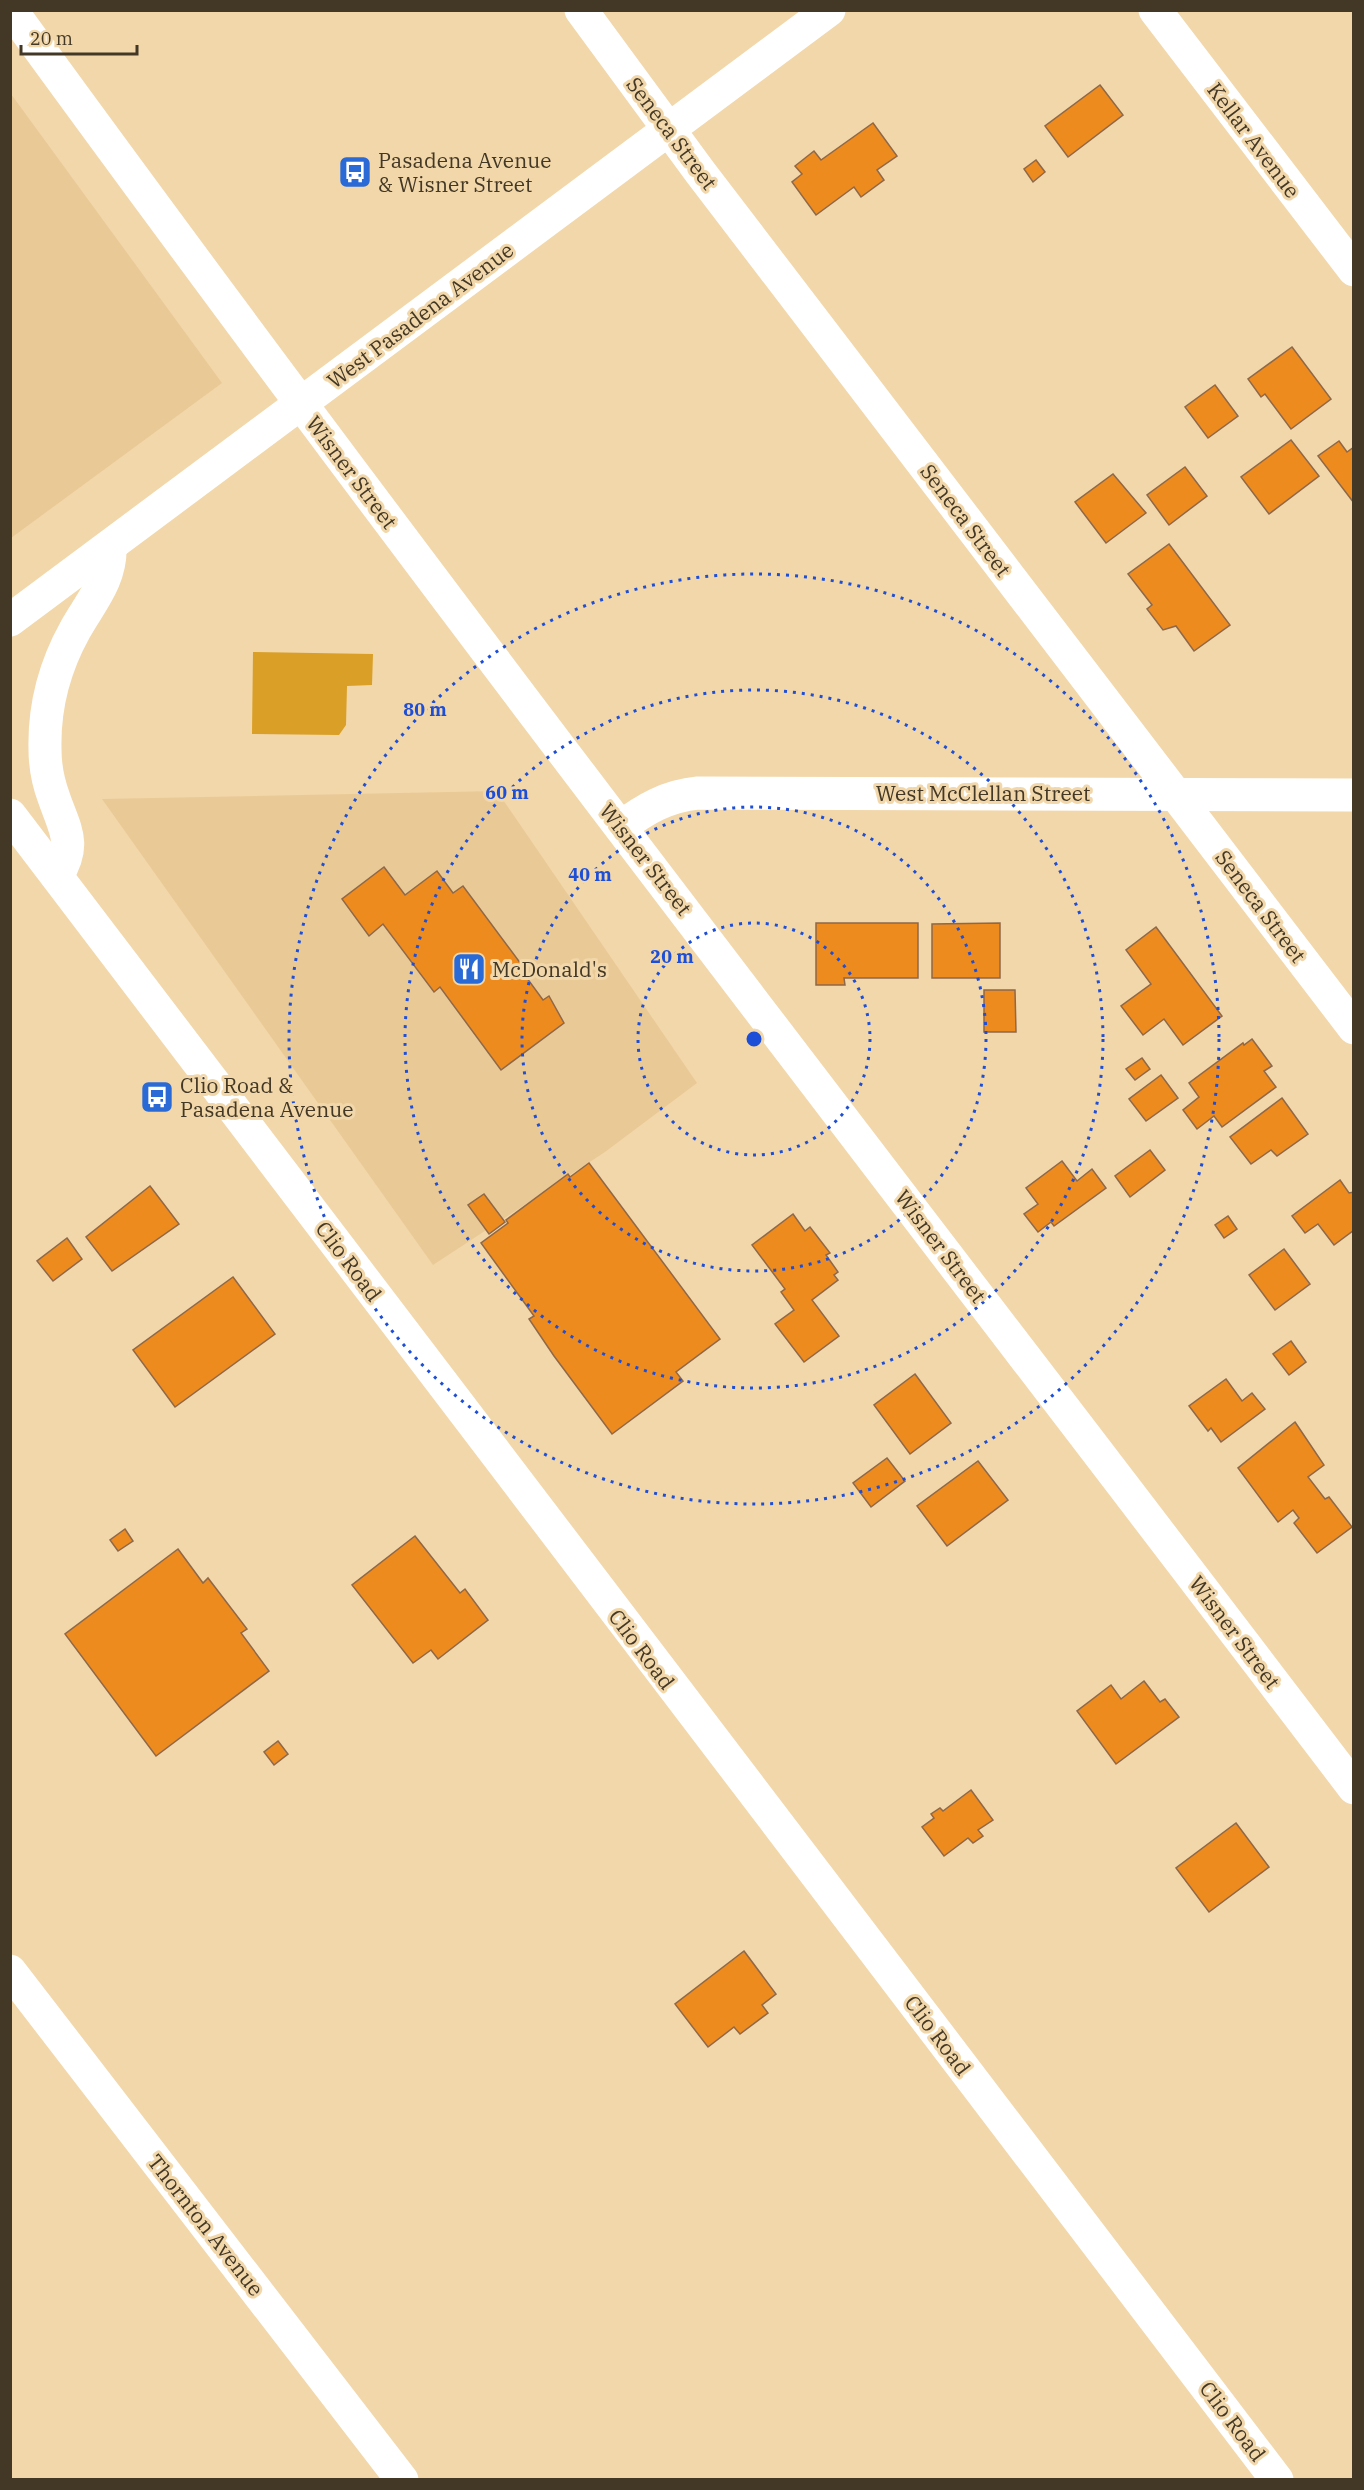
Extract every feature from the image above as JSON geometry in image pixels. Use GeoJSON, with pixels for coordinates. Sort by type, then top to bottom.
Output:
{"type":"FeatureCollection","features":[{"type":"Feature","properties":{"kind":"street","name":"Wisner Street"},"geometry":{"type":"LineString","coordinates":[[12,10],[301,405],[1353,1788]]}},
{"type":"Feature","properties":{"kind":"street","name":"Seneca Street"},"geometry":{"type":"LineString","coordinates":[[581,10],[668,129],[1353,1028]]}},
{"type":"Feature","properties":{"kind":"street","name":"West Pasadena Avenue"},"geometry":{"type":"LineString","coordinates":[[10,620],[829,10]]}},
{"type":"Feature","properties":{"kind":"street","name":"Kellar Avenue"},"geometry":{"type":"LineString","coordinates":[[1155,10],[1353,270]]}},
{"type":"Feature","properties":{"kind":"street"},"geometry":{"type":"LineString","coordinates":[[57,876],[66,857],[68,840],[47,775],[46,718],[58,669],[75,631],[107,574],[110,546]]}},
{"type":"Feature","properties":{"kind":"street","name":"West McClellan Street"},"geometry":{"type":"LineString","coordinates":[[621,827],[660,802],[683,794],[698,793],[1353,795]]}},
{"type":"Feature","properties":{"kind":"street","name":"Clio Road"},"geometry":{"type":"LineString","coordinates":[[10,815],[1277,2480]]}},
{"type":"Feature","properties":{"kind":"street","name":"Thornton Avenue"},"geometry":{"type":"LineString","coordinates":[[10,1971],[402,2480]]}},
{"type":"Feature","properties":{"kind":"shaded area"},"geometry":{"type":"Polygon","coordinates":[[[11,94],[222,383],[10,538],[11,94]]]}},
{"type":"Feature","properties":{"kind":"shaded area"},"geometry":{"type":"Polygon","coordinates":[[[253,652],[373,654],[372,685],[347,686],[346,725],[339,735],[252,734],[253,652]]]}},
{"type":"Feature","properties":{"kind":"shaded area"},"geometry":{"type":"Polygon","coordinates":[[[497,791],[697,1083],[605,1152],[433,1265],[102,799],[497,791]]]}},
{"type":"Feature","properties":{"kind":"building"},"geometry":{"type":"Polygon","coordinates":[[[1100,85],[1123,115],[1068,157],[1045,126],[1100,85]]]}},
{"type":"Feature","properties":{"kind":"building"},"geometry":{"type":"Polygon","coordinates":[[[873,123],[897,156],[877,170],[884,180],[861,197],[854,187],[816,215],[792,182],[802,174],[795,166],[814,151],[821,160],[873,123]]]}},
{"type":"Feature","properties":{"kind":"building"},"geometry":{"type":"Polygon","coordinates":[[[1036,160],[1045,172],[1033,182],[1024,169],[1036,160]]]}},
{"type":"Feature","properties":{"kind":"building"},"geometry":{"type":"Polygon","coordinates":[[[1292,347],[1331,399],[1291,429],[1265,394],[1261,397],[1248,379],[1292,347]]]}},
{"type":"Feature","properties":{"kind":"building"},"geometry":{"type":"Polygon","coordinates":[[[1215,385],[1238,416],[1208,438],[1185,407],[1215,385]]]}},
{"type":"Feature","properties":{"kind":"building"},"geometry":{"type":"Polygon","coordinates":[[[1291,440],[1319,476],[1269,514],[1241,477],[1291,440]]]}},
{"type":"Feature","properties":{"kind":"building"},"geometry":{"type":"Polygon","coordinates":[[[1339,441],[1347,452],[1354,447],[1354,503],[1318,456],[1339,441]]]}},
{"type":"Feature","properties":{"kind":"building"},"geometry":{"type":"Polygon","coordinates":[[[1185,467],[1207,496],[1169,525],[1147,495],[1185,467]]]}},
{"type":"Feature","properties":{"kind":"building"},"geometry":{"type":"Polygon","coordinates":[[[1113,474],[1146,513],[1106,543],[1075,502],[1113,474]]]}},
{"type":"Feature","properties":{"kind":"building"},"geometry":{"type":"Polygon","coordinates":[[[1169,544],[1230,625],[1194,651],[1176,626],[1163,630],[1147,609],[1152,605],[1128,574],[1169,544]]]}},
{"type":"Feature","properties":{"kind":"building","name":"McDonald's"},"geometry":{"type":"Polygon","coordinates":[[[384,867],[405,895],[437,871],[453,893],[463,886],[524,968],[521,970],[543,1000],[549,996],[564,1023],[501,1070],[440,987],[434,992],[383,924],[369,936],[342,899],[384,867]]]}},
{"type":"Feature","properties":{"kind":"building"},"geometry":{"type":"Polygon","coordinates":[[[816,923],[918,923],[918,978],[844,978],[845,985],[816,985],[816,923]]]}},
{"type":"Feature","properties":{"kind":"building"},"geometry":{"type":"Polygon","coordinates":[[[1000,923],[1000,978],[932,978],[932,924],[1000,923]]]}},
{"type":"Feature","properties":{"kind":"building"},"geometry":{"type":"Polygon","coordinates":[[[1156,927],[1222,1016],[1183,1045],[1164,1019],[1143,1035],[1121,1006],[1151,984],[1126,950],[1156,927]]]}},
{"type":"Feature","properties":{"kind":"building"},"geometry":{"type":"Polygon","coordinates":[[[984,990],[1015,990],[1016,1032],[984,1032],[984,990]]]}},
{"type":"Feature","properties":{"kind":"building"},"geometry":{"type":"Polygon","coordinates":[[[1252,1039],[1272,1066],[1264,1071],[1276,1087],[1222,1127],[1214,1116],[1197,1129],[1183,1110],[1199,1097],[1189,1083],[1243,1043],[1244,1045],[1252,1039]]]}},
{"type":"Feature","properties":{"kind":"building"},"geometry":{"type":"Polygon","coordinates":[[[1142,1058],[1150,1069],[1135,1080],[1126,1069],[1142,1058]]]}},
{"type":"Feature","properties":{"kind":"building"},"geometry":{"type":"Polygon","coordinates":[[[1161,1075],[1178,1098],[1146,1121],[1129,1099],[1161,1075]]]}},
{"type":"Feature","properties":{"kind":"building"},"geometry":{"type":"Polygon","coordinates":[[[1282,1098],[1308,1134],[1277,1156],[1271,1150],[1251,1164],[1230,1137],[1282,1098]]]}},
{"type":"Feature","properties":{"kind":"building"},"geometry":{"type":"Polygon","coordinates":[[[1150,1150],[1165,1170],[1130,1197],[1115,1176],[1150,1150]]]}},
{"type":"Feature","properties":{"kind":"building"},"geometry":{"type":"Polygon","coordinates":[[[1062,1161],[1077,1181],[1092,1169],[1106,1188],[1054,1226],[1051,1222],[1038,1232],[1024,1214],[1038,1204],[1026,1188],[1062,1161]]]}},
{"type":"Feature","properties":{"kind":"building"},"geometry":{"type":"Polygon","coordinates":[[[589,1163],[720,1339],[676,1372],[683,1381],[612,1434],[554,1356],[529,1319],[534,1316],[481,1243],[508,1223],[506,1220],[568,1174],[570,1177],[589,1163]]]}},
{"type":"Feature","properties":{"kind":"building"},"geometry":{"type":"Polygon","coordinates":[[[1340,1180],[1349,1193],[1354,1192],[1354,1230],[1334,1245],[1318,1224],[1305,1233],[1292,1216],[1340,1180]]]}},
{"type":"Feature","properties":{"kind":"building"},"geometry":{"type":"Polygon","coordinates":[[[150,1186],[179,1224],[112,1271],[86,1237],[150,1186]]]}},
{"type":"Feature","properties":{"kind":"building"},"geometry":{"type":"Polygon","coordinates":[[[484,1194],[505,1222],[489,1234],[468,1205],[484,1194]]]}},
{"type":"Feature","properties":{"kind":"building"},"geometry":{"type":"Polygon","coordinates":[[[793,1214],[805,1231],[810,1227],[830,1253],[826,1255],[838,1272],[834,1275],[838,1280],[812,1300],[839,1336],[804,1362],[775,1324],[794,1310],[781,1292],[785,1289],[752,1245],[793,1214]]]}},
{"type":"Feature","properties":{"kind":"building"},"geometry":{"type":"Polygon","coordinates":[[[1228,1216],[1237,1229],[1224,1238],[1215,1225],[1228,1216]]]}},
{"type":"Feature","properties":{"kind":"building"},"geometry":{"type":"Polygon","coordinates":[[[67,1238],[82,1259],[53,1281],[37,1261],[67,1238]]]}},
{"type":"Feature","properties":{"kind":"building"},"geometry":{"type":"Polygon","coordinates":[[[1284,1249],[1310,1284],[1275,1310],[1249,1275],[1284,1249]]]}},
{"type":"Feature","properties":{"kind":"building"},"geometry":{"type":"Polygon","coordinates":[[[233,1277],[275,1334],[175,1407],[133,1350],[233,1277]]]}},
{"type":"Feature","properties":{"kind":"building"},"geometry":{"type":"Polygon","coordinates":[[[1291,1341],[1306,1362],[1289,1375],[1273,1354],[1291,1341]]]}},
{"type":"Feature","properties":{"kind":"building"},"geometry":{"type":"Polygon","coordinates":[[[915,1374],[951,1423],[910,1454],[874,1405],[915,1374]]]}},
{"type":"Feature","properties":{"kind":"building"},"geometry":{"type":"Polygon","coordinates":[[[1226,1379],[1242,1401],[1252,1393],[1265,1409],[1221,1442],[1211,1428],[1208,1431],[1189,1406],[1226,1379]]]}},
{"type":"Feature","properties":{"kind":"building"},"geometry":{"type":"Polygon","coordinates":[[[1295,1422],[1324,1465],[1308,1477],[1325,1499],[1329,1497],[1352,1527],[1317,1553],[1294,1523],[1299,1518],[1293,1510],[1278,1522],[1238,1468],[1295,1422]]]}},
{"type":"Feature","properties":{"kind":"building"},"geometry":{"type":"Polygon","coordinates":[[[887,1458],[905,1481],[871,1507],[853,1483],[887,1458]]]}},
{"type":"Feature","properties":{"kind":"building"},"geometry":{"type":"Polygon","coordinates":[[[978,1461],[1008,1500],[947,1546],[917,1506],[978,1461]]]}},
{"type":"Feature","properties":{"kind":"building"},"geometry":{"type":"Polygon","coordinates":[[[125,1529],[133,1541],[118,1551],[110,1540],[125,1529]]]}},
{"type":"Feature","properties":{"kind":"building"},"geometry":{"type":"Polygon","coordinates":[[[415,1536],[460,1593],[465,1589],[488,1620],[438,1659],[431,1650],[413,1663],[352,1585],[415,1536]]]}},
{"type":"Feature","properties":{"kind":"building"},"geometry":{"type":"Polygon","coordinates":[[[178,1549],[203,1583],[208,1578],[247,1629],[241,1633],[269,1671],[156,1756],[65,1634],[178,1549]]]}},
{"type":"Feature","properties":{"kind":"building"},"geometry":{"type":"Polygon","coordinates":[[[1144,1681],[1160,1702],[1165,1699],[1179,1717],[1116,1764],[1077,1711],[1111,1685],[1121,1699],[1144,1681]]]}},
{"type":"Feature","properties":{"kind":"building"},"geometry":{"type":"Polygon","coordinates":[[[278,1741],[288,1754],[274,1765],[264,1752],[278,1741]]]}},
{"type":"Feature","properties":{"kind":"building"},"geometry":{"type":"Polygon","coordinates":[[[971,1790],[993,1820],[978,1830],[983,1836],[973,1843],[968,1838],[944,1856],[922,1827],[934,1818],[931,1814],[940,1808],[943,1811],[971,1790]]]}},
{"type":"Feature","properties":{"kind":"building"},"geometry":{"type":"Polygon","coordinates":[[[1236,1823],[1269,1867],[1209,1912],[1176,1868],[1236,1823]]]}},
{"type":"Feature","properties":{"kind":"building"},"geometry":{"type":"Polygon","coordinates":[[[744,1951],[776,1994],[762,2005],[768,2013],[740,2034],[734,2027],[708,2047],[675,2004],[744,1951]]]}},
{"type":"Feature","properties":{"kind":"place","name":"Pasadena Avenue & Wisner Street"},"geometry":{"type":"Point","coordinates":[355,172]}},
{"type":"Feature","properties":{"kind":"place","name":"McDonald's"},"geometry":{"type":"Point","coordinates":[469,969]}},
{"type":"Feature","properties":{"kind":"place","name":"Clio Road & Pasadena Avenue"},"geometry":{"type":"Point","coordinates":[157,1097]}}]}
